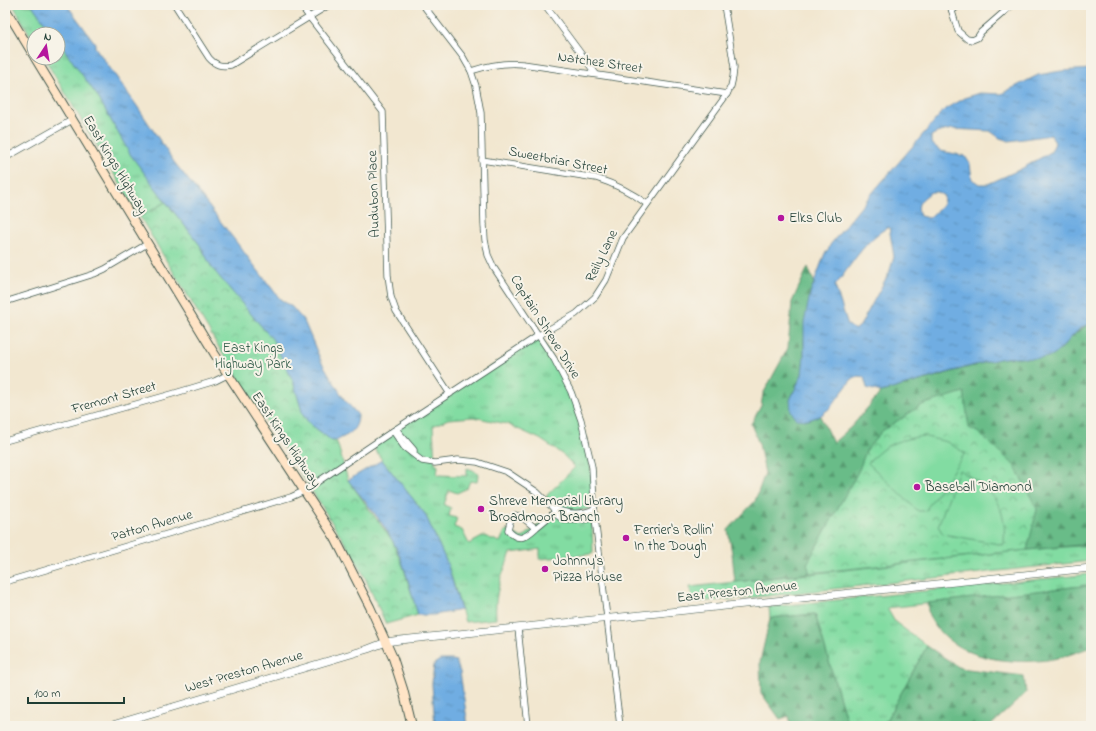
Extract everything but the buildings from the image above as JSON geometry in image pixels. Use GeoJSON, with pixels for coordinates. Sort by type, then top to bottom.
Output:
{"type":"FeatureCollection","features":[{"type":"Feature","properties":{"kind":"main road","name":"East Kings Highway"},"geometry":{"type":"LineString","coordinates":[[5,8],[26,42]]}},
{"type":"Feature","properties":{"kind":"main road","name":"East Kings Highway"},"geometry":{"type":"LineString","coordinates":[[40,66],[227,375],[332,533],[348,562],[386,642],[401,682],[412,726]]}},
{"type":"Feature","properties":{"kind":"street"},"geometry":{"type":"LineString","coordinates":[[175,5],[208,58],[218,66],[231,65],[329,5]]}},
{"type":"Feature","properties":{"kind":"street","name":"Audubon Place"},"geometry":{"type":"LineString","coordinates":[[300,5],[383,112],[388,275],[391,297],[396,311],[406,328],[450,394]]}},
{"type":"Feature","properties":{"kind":"street","name":"Captain Shreve Drive"},"geometry":{"type":"LineString","coordinates":[[423,5],[463,57],[471,71],[476,86],[480,102],[484,225],[488,254],[501,279],[539,335],[562,373],[571,392],[587,442],[592,467],[594,509],[620,726]]}},
{"type":"Feature","properties":{"kind":"street"},"geometry":{"type":"LineString","coordinates":[[545,5],[596,74]]}},
{"type":"Feature","properties":{"kind":"street","name":"Reily Lane"},"geometry":{"type":"LineString","coordinates":[[304,491],[539,335],[576,314],[595,297],[606,280],[616,252],[623,238],[727,94],[731,86],[734,67],[724,5]]}},
{"type":"Feature","properties":{"kind":"street"},"geometry":{"type":"LineString","coordinates":[[959,5],[951,8],[958,32],[967,39],[972,40],[977,38],[981,32],[1012,5]]}},
{"type":"Feature","properties":{"kind":"street","name":"Natchez Street"},"geometry":{"type":"LineString","coordinates":[[471,71],[494,64],[510,63],[596,74],[727,94]]}},
{"type":"Feature","properties":{"kind":"street"},"geometry":{"type":"LineString","coordinates":[[5,158],[72,120]]}},
{"type":"Feature","properties":{"kind":"street","name":"Sweetbriar Street"},"geometry":{"type":"LineString","coordinates":[[482,160],[596,178],[629,191],[647,204]]}},
{"type":"Feature","properties":{"kind":"street"},"geometry":{"type":"LineString","coordinates":[[5,302],[94,274],[147,244]]}},
{"type":"Feature","properties":{"kind":"street","name":"Fremont Street"},"geometry":{"type":"LineString","coordinates":[[5,441],[172,394],[215,381],[227,375]]}},
{"type":"Feature","properties":{"kind":"street"},"geometry":{"type":"LineString","coordinates":[[395,430],[404,447],[422,461],[435,463],[458,460],[477,462],[507,472],[537,492],[558,516],[572,520],[595,518]]}},
{"type":"Feature","properties":{"kind":"street","name":"Patton Avenue"},"geometry":{"type":"LineString","coordinates":[[5,582],[221,519],[291,497],[304,491]]}},
{"type":"Feature","properties":{"kind":"street"},"geometry":{"type":"LineString","coordinates":[[554,510],[565,513],[581,513],[594,509]]}},
{"type":"Feature","properties":{"kind":"street"},"geometry":{"type":"LineString","coordinates":[[536,528],[531,526],[520,516],[515,515],[511,518],[508,530],[511,534],[522,538],[528,536],[536,528],[554,510]]}},
{"type":"Feature","properties":{"kind":"street","name":"East Preston Avenue"},"geometry":{"type":"LineString","coordinates":[[386,642],[1091,568]]}},
{"type":"Feature","properties":{"kind":"street"},"geometry":{"type":"LineString","coordinates":[[518,628],[528,726]]}},
{"type":"Feature","properties":{"kind":"street","name":"West Preston Avenue"},"geometry":{"type":"LineString","coordinates":[[109,726],[368,649],[386,642]]}},
{"type":"Feature","properties":{"kind":"green space"},"geometry":{"type":"Polygon","coordinates":[[[13,5],[32,5],[47,26],[26,26],[26,28],[13,5]]]}},
{"type":"Feature","properties":{"kind":"green space"},"geometry":{"type":"Polygon","coordinates":[[[66,52],[98,97],[130,154],[166,202],[140,217],[49,66],[66,66],[66,52]]]}},
{"type":"Feature","properties":{"kind":"green space","name":"East Kings Highway Park"},"geometry":{"type":"Polygon","coordinates":[[[166,202],[200,245],[212,268],[273,340],[293,381],[303,415],[309,423],[332,441],[337,442],[348,480],[392,540],[403,566],[418,615],[386,624],[360,567],[235,374],[140,217],[166,202]]]}},
{"type":"Feature","properties":{"kind":"green space"},"geometry":{"type":"Polygon","coordinates":[[[808,267],[814,282],[810,294],[804,341],[802,375],[790,400],[808,420],[820,416],[833,443],[852,426],[881,392],[1001,358],[1048,357],[1061,349],[1072,336],[1087,325],[1091,324],[1091,544],[1027,550],[1037,509],[979,433],[969,428],[964,392],[922,405],[882,431],[866,451],[859,470],[807,564],[810,573],[735,582],[728,530],[755,501],[765,473],[759,444],[751,424],[761,406],[763,394],[788,348],[792,302],[808,267]]]}},
{"type":"Feature","properties":{"kind":"green space"},"geometry":{"type":"Polygon","coordinates":[[[539,335],[571,392],[587,442],[593,486],[589,509],[565,513],[546,501],[547,495],[575,467],[562,454],[540,439],[507,424],[473,417],[448,419],[433,426],[435,463],[438,466],[437,475],[467,476],[467,468],[478,474],[477,482],[470,481],[467,488],[457,493],[449,490],[444,505],[451,508],[449,516],[457,518],[454,527],[462,530],[469,544],[484,536],[500,542],[505,531],[508,530],[522,538],[555,512],[564,519],[589,519],[592,523],[593,553],[540,559],[540,549],[511,553],[497,593],[496,619],[465,622],[448,565],[425,514],[382,460],[372,445],[393,431],[414,454],[396,429],[539,335]]]}},
{"type":"Feature","properties":{"kind":"green space"},"geometry":{"type":"Polygon","coordinates":[[[964,392],[969,428],[979,433],[1014,465],[1037,509],[1027,550],[810,573],[807,564],[859,470],[866,451],[882,431],[922,405],[964,392]]]}},
{"type":"Feature","properties":{"kind":"green space","name":"Baseball Diamond"},"geometry":{"type":"Polygon","coordinates":[[[922,436],[947,442],[965,453],[925,511],[918,511],[868,463],[880,451],[898,441],[922,436]]]}},
{"type":"Feature","properties":{"kind":"green space","name":"Baseball Diamond"},"geometry":{"type":"Polygon","coordinates":[[[959,470],[982,485],[994,497],[1002,513],[1004,523],[1004,545],[943,534],[938,526],[959,470]]]}},
{"type":"Feature","properties":{"kind":"green space"},"geometry":{"type":"Polygon","coordinates":[[[1091,545],[1091,561],[768,596],[695,602],[692,599],[690,587],[1027,550],[1091,545]]]}},
{"type":"Feature","properties":{"kind":"green space"},"geometry":{"type":"Polygon","coordinates":[[[1091,574],[1091,585],[887,608],[895,622],[927,646],[883,726],[848,726],[815,614],[770,618],[769,607],[1091,574]]]}},
{"type":"Feature","properties":{"kind":"green space"},"geometry":{"type":"Polygon","coordinates":[[[1091,585],[1091,647],[1047,660],[1015,661],[981,656],[952,642],[939,631],[928,613],[927,603],[1091,585]]]}},
{"type":"Feature","properties":{"kind":"green space"},"geometry":{"type":"Polygon","coordinates":[[[815,614],[848,726],[791,726],[789,716],[780,719],[761,693],[760,662],[770,618],[815,614]]]}},
{"type":"Feature","properties":{"kind":"green space"},"geometry":{"type":"Polygon","coordinates":[[[927,646],[960,668],[1024,676],[1026,693],[990,726],[883,726],[927,646]]]}},
{"type":"Feature","properties":{"kind":"water"},"geometry":{"type":"Polygon","coordinates":[[[32,5],[67,5],[95,43],[95,47],[137,106],[174,162],[280,299],[292,307],[304,321],[321,361],[344,399],[358,415],[356,426],[350,433],[342,438],[332,441],[309,423],[303,415],[293,381],[273,340],[212,268],[200,245],[130,154],[98,97],[66,52],[66,26],[47,26],[32,5]]]}},
{"type":"Feature","properties":{"kind":"water"},"geometry":{"type":"Polygon","coordinates":[[[1091,69],[1091,324],[1080,329],[1060,350],[1048,357],[999,359],[955,370],[881,392],[867,388],[864,377],[858,376],[852,379],[830,408],[820,416],[808,420],[796,419],[791,411],[790,400],[802,374],[804,355],[804,323],[810,294],[825,253],[828,251],[830,245],[873,192],[945,109],[964,98],[980,93],[1001,94],[1038,75],[1061,71],[1091,69]],[[952,129],[936,133],[931,136],[931,143],[941,151],[965,156],[970,164],[972,179],[979,184],[988,184],[1021,169],[1051,152],[1055,143],[1051,135],[1009,141],[1000,138],[990,131],[952,129]],[[931,192],[922,199],[918,207],[920,216],[929,218],[943,205],[944,196],[937,192],[931,192]],[[889,227],[866,245],[835,286],[848,325],[855,330],[860,326],[889,273],[894,257],[889,227]]]}},
{"type":"Feature","properties":{"kind":"water"},"geometry":{"type":"Polygon","coordinates":[[[382,460],[425,514],[447,563],[461,610],[434,615],[418,615],[404,567],[397,549],[377,516],[348,480],[382,460]]]}},
{"type":"Feature","properties":{"kind":"water"},"geometry":{"type":"Polygon","coordinates":[[[440,660],[456,661],[460,672],[468,726],[435,726],[432,684],[434,664],[440,660]]]}},
{"type":"Feature","properties":{"kind":"place","name":"Elks Club"},"geometry":{"type":"Point","coordinates":[781,218]}},
{"type":"Feature","properties":{"kind":"place","name":"Baseball Diamond"},"geometry":{"type":"Point","coordinates":[917,487]}},
{"type":"Feature","properties":{"kind":"place","name":"Shreve Memorial Library Broadmoor Branch"},"geometry":{"type":"Point","coordinates":[481,509]}},
{"type":"Feature","properties":{"kind":"place","name":"Ferrier's Rollin' In the Dough"},"geometry":{"type":"Point","coordinates":[626,538]}},
{"type":"Feature","properties":{"kind":"place","name":"Johnny's Pizza House"},"geometry":{"type":"Point","coordinates":[545,569]}}]}
